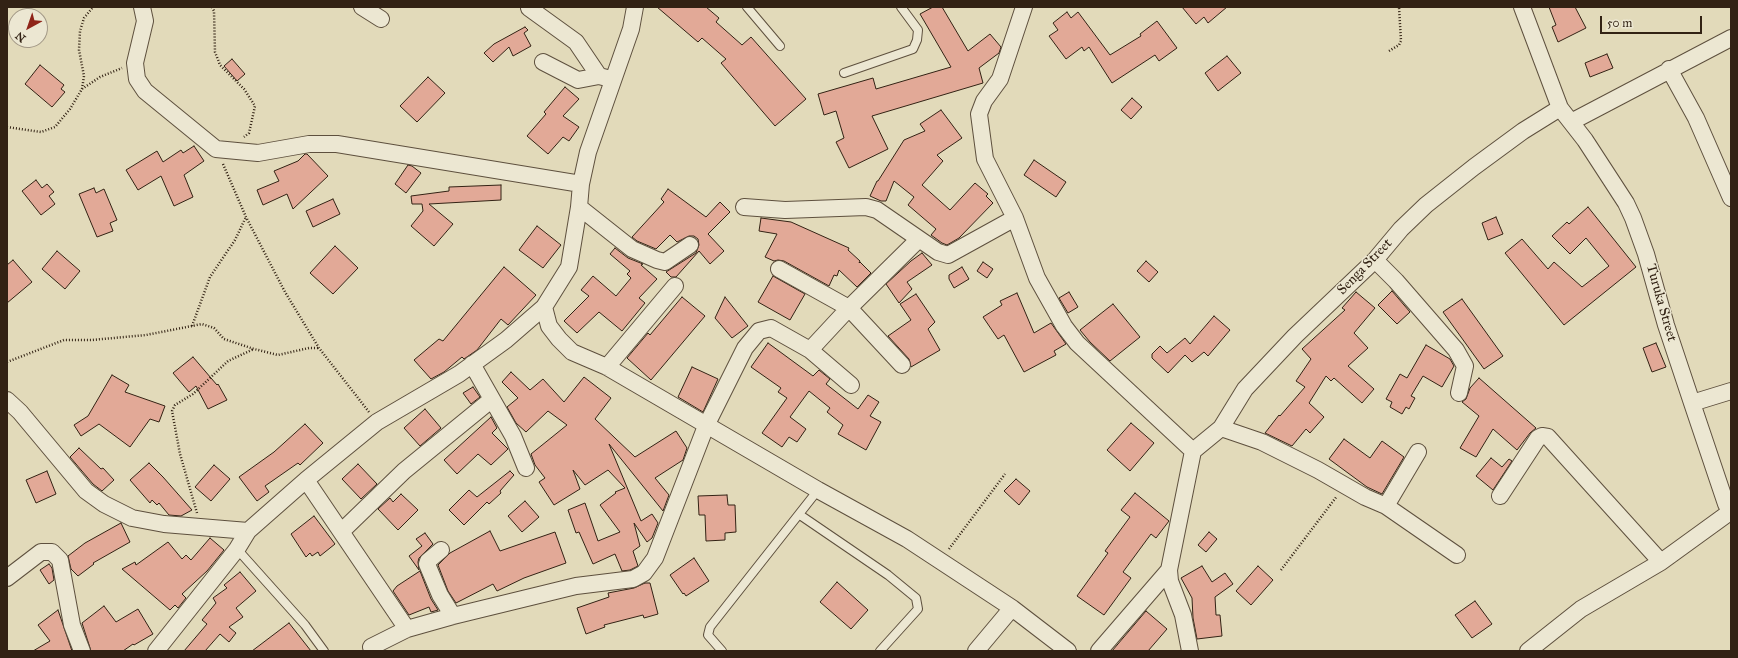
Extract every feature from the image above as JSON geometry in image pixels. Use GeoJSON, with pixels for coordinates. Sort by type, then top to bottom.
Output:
{"type":"FeatureCollection","features":[{"type":"Feature","properties":{"kind":"street"},"geometry":{"type":"LineString","coordinates":[[142,7],[145,21],[135,63],[137,79],[145,91],[223,150],[258,153],[309,144],[337,144],[580,184]]}},
{"type":"Feature","properties":{"kind":"street"},"geometry":{"type":"LineString","coordinates":[[362,7],[381,19]]}},
{"type":"Feature","properties":{"kind":"street"},"geometry":{"type":"LineString","coordinates":[[156,651],[237,549],[248,531],[306,480],[377,422],[472,364],[506,340],[544,307],[569,267],[579,207],[580,184],[606,78],[631,28],[635,7]]}},
{"type":"Feature","properties":{"kind":"street"},"geometry":{"type":"LineString","coordinates":[[1024,7],[1000,79],[984,101],[979,114],[985,159],[1015,218],[1037,278],[1064,326],[1077,343],[1193,451],[1169,570],[1172,586],[1183,615],[1190,651]]}},
{"type":"Feature","properties":{"kind":"street","name":"Turuka Street"},"geometry":{"type":"LineString","coordinates":[[1522,7],[1560,108],[1586,140],[1626,203],[1633,218],[1646,254],[1666,325],[1731,512]]}},
{"type":"Feature","properties":{"kind":"street"},"geometry":{"type":"LineString","coordinates":[[529,8],[576,42],[606,78]]}},
{"type":"Feature","properties":{"kind":"street"},"geometry":{"type":"LineString","coordinates":[[1571,122],[1731,38]]}},
{"type":"Feature","properties":{"kind":"street"},"geometry":{"type":"LineString","coordinates":[[543,62],[578,80],[606,78]]}},
{"type":"Feature","properties":{"kind":"street"},"geometry":{"type":"LineString","coordinates":[[1670,69],[1696,118],[1731,198]]}},
{"type":"Feature","properties":{"kind":"street","name":"Senga Street"},"geometry":{"type":"LineString","coordinates":[[1193,451],[1221,428],[1246,389],[1295,336],[1375,260],[1401,229],[1426,205],[1474,167],[1560,108]]}},
{"type":"Feature","properties":{"kind":"street"},"geometry":{"type":"LineString","coordinates":[[579,207],[632,249],[657,260],[665,262],[690,245]]}},
{"type":"Feature","properties":{"kind":"street"},"geometry":{"type":"LineString","coordinates":[[744,207],[785,210],[866,207],[877,210],[938,252],[948,255],[1015,218]]}},
{"type":"Feature","properties":{"kind":"street"},"geometry":{"type":"LineString","coordinates":[[810,350],[849,308],[919,239]]}},
{"type":"Feature","properties":{"kind":"street"},"geometry":{"type":"LineString","coordinates":[[1375,260],[1396,281],[1456,350],[1465,366],[1459,393]]}},
{"type":"Feature","properties":{"kind":"street"},"geometry":{"type":"LineString","coordinates":[[779,269],[849,308],[902,365]]}},
{"type":"Feature","properties":{"kind":"street"},"geometry":{"type":"LineString","coordinates":[[607,367],[675,286]]}},
{"type":"Feature","properties":{"kind":"street"},"geometry":{"type":"LineString","coordinates":[[544,307],[550,326],[559,339],[572,352],[607,367],[706,426],[907,539],[1012,608],[1068,651]]}},
{"type":"Feature","properties":{"kind":"street"},"geometry":{"type":"LineString","coordinates":[[371,647],[408,629],[453,616],[576,586],[633,579],[644,573],[655,558],[706,426],[745,348],[759,331],[771,328],[810,350],[851,385]]}},
{"type":"Feature","properties":{"kind":"street"},"geometry":{"type":"LineString","coordinates":[[472,364],[491,400],[513,436],[526,468]]}},
{"type":"Feature","properties":{"kind":"street"},"geometry":{"type":"LineString","coordinates":[[1692,402],[1731,391]]}},
{"type":"Feature","properties":{"kind":"street"},"geometry":{"type":"LineString","coordinates":[[7,400],[20,412],[86,491],[104,504],[132,518],[164,524],[248,531]]}},
{"type":"Feature","properties":{"kind":"street"},"geometry":{"type":"LineString","coordinates":[[342,531],[404,471],[491,400]]}},
{"type":"Feature","properties":{"kind":"street"},"geometry":{"type":"LineString","coordinates":[[1221,428],[1262,442],[1365,497],[1386,506],[1457,555]]}},
{"type":"Feature","properties":{"kind":"street"},"geometry":{"type":"LineString","coordinates":[[1500,496],[1538,438],[1542,436],[1548,437],[1661,562]]}},
{"type":"Feature","properties":{"kind":"street"},"geometry":{"type":"LineString","coordinates":[[1386,506],[1418,452]]}},
{"type":"Feature","properties":{"kind":"street"},"geometry":{"type":"LineString","coordinates":[[306,480],[408,629]]}},
{"type":"Feature","properties":{"kind":"street"},"geometry":{"type":"LineString","coordinates":[[1528,651],[1581,609],[1661,562],[1731,512]]}},
{"type":"Feature","properties":{"kind":"street"},"geometry":{"type":"LineString","coordinates":[[441,550],[428,560],[427,564],[440,595],[453,616]]}},
{"type":"Feature","properties":{"kind":"street"},"geometry":{"type":"LineString","coordinates":[[7,578],[41,552],[52,552],[60,560],[72,625],[82,651]]}},
{"type":"Feature","properties":{"kind":"street"},"geometry":{"type":"LineString","coordinates":[[1099,651],[1169,570]]}},
{"type":"Feature","properties":{"kind":"street"},"geometry":{"type":"LineString","coordinates":[[976,651],[1012,608]]}},
{"type":"Feature","properties":{"kind":"lane"},"geometry":{"type":"LineString","coordinates":[[747,7],[780,46]]}},
{"type":"Feature","properties":{"kind":"lane"},"geometry":{"type":"LineString","coordinates":[[844,73],[912,49],[917,40],[918,30],[901,7]]}},
{"type":"Feature","properties":{"kind":"lane"},"geometry":{"type":"LineString","coordinates":[[722,651],[708,635],[710,627],[800,515],[818,490]]}},
{"type":"Feature","properties":{"kind":"lane"},"geometry":{"type":"LineString","coordinates":[[800,515],[888,575],[916,598],[918,609],[880,651]]}},
{"type":"Feature","properties":{"kind":"lane"},"geometry":{"type":"LineString","coordinates":[[237,549],[305,625],[324,651]]}},
{"type":"Feature","properties":{"kind":"path"},"geometry":{"type":"LineString","coordinates":[[7,127],[41,132],[55,127],[70,109],[82,89],[84,76],[79,50],[80,31],[84,18],[93,7]]}},
{"type":"Feature","properties":{"kind":"path"},"geometry":{"type":"LineString","coordinates":[[212,7],[214,11],[215,52],[220,65],[244,89],[255,106],[249,133],[223,150],[246,217],[285,292],[319,348],[377,422]]}},
{"type":"Feature","properties":{"kind":"path"},"geometry":{"type":"LineString","coordinates":[[1389,50],[1399,45],[1401,41],[1399,7]]}},
{"type":"Feature","properties":{"kind":"path"},"geometry":{"type":"LineString","coordinates":[[82,89],[100,77],[135,63]]}},
{"type":"Feature","properties":{"kind":"path"},"geometry":{"type":"LineString","coordinates":[[192,326],[210,277],[235,240],[246,217]]}},
{"type":"Feature","properties":{"kind":"path"},"geometry":{"type":"LineString","coordinates":[[7,362],[64,340],[92,340],[146,335],[202,324],[214,328],[224,339],[278,355],[310,348],[319,348]]}},
{"type":"Feature","properties":{"kind":"path"},"geometry":{"type":"LineString","coordinates":[[202,527],[180,454],[172,412],[175,404],[193,394],[228,361],[254,349]]}},
{"type":"Feature","properties":{"kind":"path"},"geometry":{"type":"LineString","coordinates":[[940,561],[1005,474]]}},
{"type":"Feature","properties":{"kind":"path"},"geometry":{"type":"LineString","coordinates":[[1281,570],[1344,485]]}},
{"type":"Feature","properties":{"kind":"building"},"geometry":{"type":"Polygon","coordinates":[[[657,7],[706,7],[719,18],[716,22],[742,45],[751,37],[806,99],[775,126],[721,63],[726,59],[702,38],[698,42],[657,7]]]}},
{"type":"Feature","properties":{"kind":"building"},"geometry":{"type":"Polygon","coordinates":[[[933,7],[942,7],[968,51],[990,34],[1001,47],[999,53],[979,68],[983,83],[872,116],[888,149],[849,168],[836,142],[844,138],[836,111],[824,115],[818,94],[873,78],[876,89],[951,67],[920,14],[933,7]]]}},
{"type":"Feature","properties":{"kind":"building"},"geometry":{"type":"Polygon","coordinates":[[[1182,7],[1227,7],[1208,23],[1204,17],[1196,24],[1182,7]]]}},
{"type":"Feature","properties":{"kind":"building"},"geometry":{"type":"Polygon","coordinates":[[[1549,7],[1575,7],[1586,28],[1558,42],[1552,27],[1556,25],[1549,7]]]}},
{"type":"Feature","properties":{"kind":"building"},"geometry":{"type":"Polygon","coordinates":[[[1067,12],[1071,18],[1078,12],[1110,55],[1141,36],[1140,34],[1157,21],[1177,48],[1159,61],[1155,55],[1112,83],[1089,47],[1084,51],[1082,47],[1066,59],[1049,36],[1058,30],[1053,23],[1067,12]]]}},
{"type":"Feature","properties":{"kind":"building"},"geometry":{"type":"Polygon","coordinates":[[[525,27],[528,30],[524,33],[531,46],[513,56],[509,47],[493,62],[484,53],[494,44],[525,27]]]}},
{"type":"Feature","properties":{"kind":"building"},"geometry":{"type":"Polygon","coordinates":[[[1607,54],[1613,68],[1590,77],[1585,63],[1607,54]]]}},
{"type":"Feature","properties":{"kind":"building"},"geometry":{"type":"Polygon","coordinates":[[[1227,56],[1241,73],[1218,91],[1205,73],[1227,56]]]}},
{"type":"Feature","properties":{"kind":"building"},"geometry":{"type":"Polygon","coordinates":[[[232,59],[245,74],[237,81],[224,66],[232,59]]]}},
{"type":"Feature","properties":{"kind":"building"},"geometry":{"type":"Polygon","coordinates":[[[40,65],[64,85],[61,89],[65,92],[52,107],[25,84],[40,65]]]}},
{"type":"Feature","properties":{"kind":"building"},"geometry":{"type":"Polygon","coordinates":[[[428,77],[445,93],[417,122],[400,106],[428,77]]]}},
{"type":"Feature","properties":{"kind":"building"},"geometry":{"type":"Polygon","coordinates":[[[565,87],[579,99],[563,116],[579,127],[569,141],[563,137],[548,154],[527,136],[546,114],[544,112],[565,87]]]}},
{"type":"Feature","properties":{"kind":"building"},"geometry":{"type":"Polygon","coordinates":[[[1132,98],[1142,107],[1131,119],[1121,110],[1132,98]]]}},
{"type":"Feature","properties":{"kind":"building"},"geometry":{"type":"Polygon","coordinates":[[[941,110],[962,138],[937,155],[943,161],[922,185],[950,210],[975,183],[988,194],[986,196],[993,203],[959,238],[947,245],[931,235],[936,229],[908,205],[914,197],[894,181],[886,201],[881,201],[870,196],[877,181],[904,140],[925,131],[920,124],[941,110]]]}},
{"type":"Feature","properties":{"kind":"building"},"geometry":{"type":"Polygon","coordinates":[[[194,146],[204,161],[184,175],[193,197],[174,206],[161,176],[138,190],[126,170],[157,151],[163,162],[181,150],[183,153],[194,146]]]}},
{"type":"Feature","properties":{"kind":"building"},"geometry":{"type":"Polygon","coordinates":[[[305,154],[307,154],[328,176],[293,209],[287,194],[263,205],[257,190],[279,181],[274,171],[298,161],[305,154]]]}},
{"type":"Feature","properties":{"kind":"building"},"geometry":{"type":"Polygon","coordinates":[[[1034,160],[1066,182],[1056,197],[1024,175],[1034,160]]]}},
{"type":"Feature","properties":{"kind":"building"},"geometry":{"type":"Polygon","coordinates":[[[408,165],[412,166],[421,173],[406,193],[395,184],[408,165]]]}},
{"type":"Feature","properties":{"kind":"building"},"geometry":{"type":"Polygon","coordinates":[[[36,180],[42,188],[47,184],[54,192],[49,196],[55,204],[41,215],[22,191],[36,180]]]}},
{"type":"Feature","properties":{"kind":"building"},"geometry":{"type":"Polygon","coordinates":[[[501,185],[501,200],[429,204],[453,224],[434,246],[411,226],[423,211],[422,204],[412,204],[411,196],[449,191],[449,187],[501,185]]]}},
{"type":"Feature","properties":{"kind":"building"},"geometry":{"type":"Polygon","coordinates":[[[94,188],[96,193],[104,189],[117,220],[110,223],[113,231],[97,237],[79,194],[94,188]]]}},
{"type":"Feature","properties":{"kind":"building"},"geometry":{"type":"Polygon","coordinates":[[[668,189],[706,217],[720,202],[730,212],[708,234],[724,251],[710,264],[699,251],[676,277],[671,277],[666,272],[696,253],[699,245],[698,239],[694,236],[689,236],[677,242],[670,235],[656,249],[637,241],[632,237],[664,202],[661,199],[668,189]]]}},
{"type":"Feature","properties":{"kind":"building"},"geometry":{"type":"Polygon","coordinates":[[[333,199],[340,214],[313,227],[306,211],[333,199]]]}},
{"type":"Feature","properties":{"kind":"building"},"geometry":{"type":"Polygon","coordinates":[[[1588,207],[1636,267],[1564,325],[1505,253],[1522,239],[1548,269],[1554,262],[1582,287],[1609,266],[1586,238],[1570,254],[1552,236],[1567,222],[1569,224],[1588,207]]]}},
{"type":"Feature","properties":{"kind":"building"},"geometry":{"type":"Polygon","coordinates":[[[1496,217],[1503,234],[1488,240],[1482,223],[1496,217]]]}},
{"type":"Feature","properties":{"kind":"building"},"geometry":{"type":"Polygon","coordinates":[[[761,218],[791,222],[849,248],[848,250],[860,261],[859,263],[860,262],[871,273],[857,287],[839,270],[837,276],[834,275],[829,286],[784,261],[774,261],[765,257],[777,234],[759,231],[761,218]]]}},
{"type":"Feature","properties":{"kind":"building"},"geometry":{"type":"Polygon","coordinates":[[[537,226],[561,245],[543,268],[519,250],[537,226]]]}},
{"type":"Feature","properties":{"kind":"building"},"geometry":{"type":"Polygon","coordinates":[[[335,246],[358,268],[333,294],[310,273],[335,246]]]}},
{"type":"Feature","properties":{"kind":"building"},"geometry":{"type":"Polygon","coordinates":[[[615,248],[628,258],[643,264],[641,265],[657,279],[639,298],[645,303],[622,331],[599,312],[577,333],[564,321],[589,296],[581,290],[593,276],[616,296],[631,278],[627,274],[630,271],[610,254],[615,248]]]}},
{"type":"Feature","properties":{"kind":"building"},"geometry":{"type":"Polygon","coordinates":[[[57,251],[80,271],[65,289],[42,269],[57,251]]]}},
{"type":"Feature","properties":{"kind":"building"},"geometry":{"type":"Polygon","coordinates":[[[922,253],[932,265],[907,282],[912,289],[899,303],[886,284],[922,253]]]}},
{"type":"Feature","properties":{"kind":"building"},"geometry":{"type":"Polygon","coordinates":[[[13,260],[32,282],[7,303],[7,265],[13,260]]]}},
{"type":"Feature","properties":{"kind":"building"},"geometry":{"type":"Polygon","coordinates":[[[1146,261],[1158,272],[1149,282],[1137,271],[1146,261]]]}},
{"type":"Feature","properties":{"kind":"building"},"geometry":{"type":"Polygon","coordinates":[[[983,262],[993,269],[987,278],[977,271],[983,262]]]}},
{"type":"Feature","properties":{"kind":"building"},"geometry":{"type":"Polygon","coordinates":[[[504,267],[536,295],[508,325],[501,319],[477,350],[464,359],[462,357],[444,372],[431,379],[414,360],[439,339],[443,341],[504,267]]]}},
{"type":"Feature","properties":{"kind":"building"},"geometry":{"type":"Polygon","coordinates":[[[962,267],[969,279],[954,288],[949,279],[949,275],[962,267]]]}},
{"type":"Feature","properties":{"kind":"building"},"geometry":{"type":"Polygon","coordinates":[[[773,276],[805,294],[790,320],[758,302],[773,276]]]}},
{"type":"Feature","properties":{"kind":"building"},"geometry":{"type":"Polygon","coordinates":[[[1392,291],[1410,312],[1397,324],[1378,305],[1392,291]]]}},
{"type":"Feature","properties":{"kind":"building"},"geometry":{"type":"Polygon","coordinates":[[[1069,292],[1078,307],[1068,313],[1059,298],[1069,292]]]}},
{"type":"Feature","properties":{"kind":"building"},"geometry":{"type":"Polygon","coordinates":[[[1356,292],[1375,308],[1354,333],[1368,348],[1348,366],[1374,389],[1362,403],[1334,378],[1331,381],[1326,376],[1309,403],[1324,417],[1310,433],[1306,429],[1292,446],[1265,433],[1279,415],[1280,416],[1305,387],[1296,381],[1311,359],[1302,349],[1345,310],[1342,308],[1356,292]]]}},
{"type":"Feature","properties":{"kind":"building"},"geometry":{"type":"Polygon","coordinates":[[[1017,293],[1034,333],[1051,323],[1066,344],[1054,351],[1056,355],[1024,372],[1004,335],[998,339],[983,317],[1002,305],[1000,301],[1017,293]]]}},
{"type":"Feature","properties":{"kind":"building"},"geometry":{"type":"Polygon","coordinates":[[[916,294],[935,322],[928,329],[940,350],[911,367],[909,359],[888,336],[911,320],[900,304],[916,294]]]}},
{"type":"Feature","properties":{"kind":"building"},"geometry":{"type":"Polygon","coordinates":[[[682,297],[705,316],[651,380],[627,358],[648,333],[650,335],[682,297]]]}},
{"type":"Feature","properties":{"kind":"building"},"geometry":{"type":"Polygon","coordinates":[[[725,297],[748,326],[732,338],[715,318],[725,297]]]}},
{"type":"Feature","properties":{"kind":"building"},"geometry":{"type":"Polygon","coordinates":[[[1462,299],[1503,356],[1484,369],[1443,312],[1462,299]]]}},
{"type":"Feature","properties":{"kind":"building"},"geometry":{"type":"Polygon","coordinates":[[[1113,304],[1140,337],[1110,361],[1080,330],[1113,304]]]}},
{"type":"Feature","properties":{"kind":"building"},"geometry":{"type":"Polygon","coordinates":[[[1214,316],[1230,330],[1208,356],[1204,352],[1192,362],[1185,355],[1168,373],[1152,358],[1152,354],[1160,346],[1167,353],[1185,338],[1190,344],[1214,316]]]}},
{"type":"Feature","properties":{"kind":"building"},"geometry":{"type":"Polygon","coordinates":[[[768,343],[813,376],[819,370],[830,379],[826,384],[858,409],[868,395],[879,402],[870,416],[881,422],[866,450],[838,434],[843,425],[827,412],[830,408],[809,391],[790,417],[806,429],[797,442],[789,437],[782,447],[762,433],[787,398],[778,392],[781,388],[751,367],[768,343]]]}},
{"type":"Feature","properties":{"kind":"building"},"geometry":{"type":"Polygon","coordinates":[[[1656,343],[1666,367],[1652,372],[1643,348],[1656,343]]]}},
{"type":"Feature","properties":{"kind":"building"},"geometry":{"type":"Polygon","coordinates":[[[1426,345],[1450,359],[1454,366],[1442,387],[1423,376],[1411,396],[1415,398],[1409,409],[1406,407],[1402,414],[1390,407],[1392,402],[1386,399],[1400,374],[1407,378],[1426,345]]]}},
{"type":"Feature","properties":{"kind":"building"},"geometry":{"type":"Polygon","coordinates":[[[193,357],[217,385],[218,384],[227,400],[208,409],[196,386],[189,392],[173,373],[193,357]]]}},
{"type":"Feature","properties":{"kind":"building"},"geometry":{"type":"Polygon","coordinates":[[[692,367],[718,379],[703,412],[678,397],[692,367]]]}},
{"type":"Feature","properties":{"kind":"building"},"geometry":{"type":"Polygon","coordinates":[[[511,372],[530,390],[543,379],[564,402],[584,377],[611,398],[595,419],[635,457],[676,431],[687,448],[683,460],[655,478],[669,495],[663,511],[609,444],[641,521],[652,514],[658,523],[652,538],[647,542],[634,523],[640,546],[633,551],[638,566],[630,570],[622,571],[615,554],[593,564],[579,532],[576,533],[568,510],[585,503],[598,541],[620,532],[600,505],[616,493],[615,492],[625,488],[608,470],[585,485],[573,470],[580,489],[554,505],[539,482],[545,478],[535,465],[531,454],[567,425],[548,411],[526,432],[516,423],[507,407],[518,398],[502,382],[511,372]]]}},
{"type":"Feature","properties":{"kind":"building"},"geometry":{"type":"Polygon","coordinates":[[[112,375],[129,385],[125,392],[165,406],[159,422],[150,419],[130,447],[99,424],[81,436],[74,425],[88,416],[112,375]]]}},
{"type":"Feature","properties":{"kind":"building"},"geometry":{"type":"Polygon","coordinates":[[[1479,378],[1536,428],[1530,433],[1517,450],[1493,429],[1476,457],[1460,448],[1479,416],[1462,402],[1466,399],[1470,388],[1479,378]]]}},
{"type":"Feature","properties":{"kind":"building"},"geometry":{"type":"Polygon","coordinates":[[[473,387],[480,397],[471,404],[463,393],[473,387]]]}},
{"type":"Feature","properties":{"kind":"building"},"geometry":{"type":"Polygon","coordinates":[[[425,409],[441,428],[420,446],[404,428],[425,409]]]}},
{"type":"Feature","properties":{"kind":"building"},"geometry":{"type":"Polygon","coordinates":[[[491,417],[497,428],[492,433],[508,449],[491,465],[478,454],[457,474],[444,460],[491,417]]]}},
{"type":"Feature","properties":{"kind":"building"},"geometry":{"type":"Polygon","coordinates":[[[1131,423],[1154,443],[1130,471],[1107,450],[1131,423]]]}},
{"type":"Feature","properties":{"kind":"building"},"geometry":{"type":"Polygon","coordinates":[[[305,424],[323,443],[300,465],[298,463],[265,486],[269,492],[257,501],[239,477],[274,452],[305,424]]]}},
{"type":"Feature","properties":{"kind":"building"},"geometry":{"type":"Polygon","coordinates":[[[1344,439],[1370,458],[1382,441],[1404,457],[1382,494],[1367,487],[1329,459],[1344,439]]]}},
{"type":"Feature","properties":{"kind":"building"},"geometry":{"type":"Polygon","coordinates":[[[79,448],[101,469],[103,468],[114,480],[102,491],[93,484],[70,457],[79,448]]]}},
{"type":"Feature","properties":{"kind":"building"},"geometry":{"type":"Polygon","coordinates":[[[1491,458],[1502,467],[1509,459],[1512,461],[1493,490],[1476,476],[1491,458]]]}},
{"type":"Feature","properties":{"kind":"building"},"geometry":{"type":"Polygon","coordinates":[[[149,463],[192,510],[181,516],[169,515],[159,503],[157,505],[152,500],[150,503],[130,480],[149,463]]]}},
{"type":"Feature","properties":{"kind":"building"},"geometry":{"type":"Polygon","coordinates":[[[358,464],[377,484],[361,499],[342,479],[358,464]]]}},
{"type":"Feature","properties":{"kind":"building"},"geometry":{"type":"Polygon","coordinates":[[[214,465],[230,479],[211,501],[195,487],[214,465]]]}},
{"type":"Feature","properties":{"kind":"building"},"geometry":{"type":"Polygon","coordinates":[[[47,471],[56,494],[36,503],[26,480],[47,471]]]}},
{"type":"Feature","properties":{"kind":"building"},"geometry":{"type":"Polygon","coordinates":[[[510,471],[514,475],[500,491],[501,493],[489,504],[487,502],[464,525],[449,510],[469,490],[477,497],[510,471]]]}},
{"type":"Feature","properties":{"kind":"building"},"geometry":{"type":"Polygon","coordinates":[[[1016,479],[1030,491],[1019,505],[1004,491],[1016,479]]]}},
{"type":"Feature","properties":{"kind":"building"},"geometry":{"type":"Polygon","coordinates":[[[1135,493],[1169,521],[1156,538],[1151,534],[1123,572],[1131,578],[1104,615],[1077,596],[1108,553],[1105,551],[1130,517],[1121,510],[1135,493]]]}},
{"type":"Feature","properties":{"kind":"building"},"geometry":{"type":"Polygon","coordinates":[[[401,494],[418,510],[398,530],[378,509],[390,498],[393,502],[401,494]]]}},
{"type":"Feature","properties":{"kind":"building"},"geometry":{"type":"Polygon","coordinates":[[[727,495],[728,505],[735,505],[736,532],[725,533],[725,540],[706,541],[705,515],[699,515],[698,496],[727,495]]]}},
{"type":"Feature","properties":{"kind":"building"},"geometry":{"type":"Polygon","coordinates":[[[525,501],[539,517],[522,532],[508,516],[525,501]]]}},
{"type":"Feature","properties":{"kind":"building"},"geometry":{"type":"Polygon","coordinates":[[[314,516],[335,544],[320,556],[318,552],[312,556],[310,553],[306,557],[291,534],[314,516]]]}},
{"type":"Feature","properties":{"kind":"building"},"geometry":{"type":"Polygon","coordinates":[[[121,523],[130,542],[93,563],[94,564],[78,576],[71,569],[68,556],[85,543],[121,523]]]}},
{"type":"Feature","properties":{"kind":"building"},"geometry":{"type":"Polygon","coordinates":[[[490,531],[500,551],[555,532],[566,563],[524,578],[497,591],[493,584],[456,603],[448,591],[438,565],[450,553],[490,531]]]}},
{"type":"Feature","properties":{"kind":"building"},"geometry":{"type":"Polygon","coordinates":[[[1209,532],[1217,539],[1206,552],[1198,545],[1209,532]]]}},
{"type":"Feature","properties":{"kind":"building"},"geometry":{"type":"Polygon","coordinates":[[[425,533],[433,544],[419,558],[419,570],[409,556],[422,546],[416,539],[425,533]]]}},
{"type":"Feature","properties":{"kind":"building"},"geometry":{"type":"Polygon","coordinates":[[[210,538],[224,550],[207,571],[182,594],[186,598],[178,608],[175,605],[170,610],[122,569],[135,562],[136,565],[168,542],[182,559],[186,555],[191,560],[210,538]]]}},
{"type":"Feature","properties":{"kind":"building"},"geometry":{"type":"Polygon","coordinates":[[[694,558],[709,581],[686,596],[670,575],[694,558]]]}},
{"type":"Feature","properties":{"kind":"building"},"geometry":{"type":"Polygon","coordinates":[[[49,564],[52,568],[54,580],[49,584],[40,570],[49,564]]]}},
{"type":"Feature","properties":{"kind":"building"},"geometry":{"type":"Polygon","coordinates":[[[1202,566],[1212,582],[1225,573],[1233,584],[1215,597],[1216,615],[1220,615],[1222,636],[1197,639],[1193,618],[1192,598],[1181,578],[1202,566]]]}},
{"type":"Feature","properties":{"kind":"building"},"geometry":{"type":"Polygon","coordinates":[[[1258,566],[1273,580],[1251,605],[1236,591],[1258,566]]]}},
{"type":"Feature","properties":{"kind":"building"},"geometry":{"type":"Polygon","coordinates":[[[420,571],[431,599],[438,610],[431,612],[429,607],[409,615],[393,591],[397,586],[420,571]]]}},
{"type":"Feature","properties":{"kind":"building"},"geometry":{"type":"Polygon","coordinates":[[[240,572],[256,591],[236,608],[243,617],[229,627],[236,633],[229,642],[220,634],[205,651],[184,651],[207,624],[202,620],[216,603],[213,598],[227,588],[224,585],[240,572]]]}},
{"type":"Feature","properties":{"kind":"building"},"geometry":{"type":"Polygon","coordinates":[[[837,582],[868,610],[851,629],[820,602],[837,582]]]}},
{"type":"Feature","properties":{"kind":"building"},"geometry":{"type":"Polygon","coordinates":[[[645,583],[650,583],[658,614],[644,618],[643,615],[604,625],[605,627],[586,634],[577,608],[609,597],[608,593],[634,588],[645,583]]]}},
{"type":"Feature","properties":{"kind":"building"},"geometry":{"type":"Polygon","coordinates":[[[1475,601],[1492,624],[1472,638],[1455,615],[1475,601]]]}},
{"type":"Feature","properties":{"kind":"building"},"geometry":{"type":"Polygon","coordinates":[[[104,606],[116,622],[138,609],[153,634],[123,651],[91,651],[82,623],[104,606]]]}},
{"type":"Feature","properties":{"kind":"building"},"geometry":{"type":"Polygon","coordinates":[[[58,610],[72,651],[33,651],[50,641],[38,625],[58,610]]]}},
{"type":"Feature","properties":{"kind":"building"},"geometry":{"type":"Polygon","coordinates":[[[1146,611],[1167,629],[1148,651],[1112,651],[1146,611]]]}},
{"type":"Feature","properties":{"kind":"building"},"geometry":{"type":"Polygon","coordinates":[[[289,623],[311,651],[252,651],[289,623]]]}}]}
